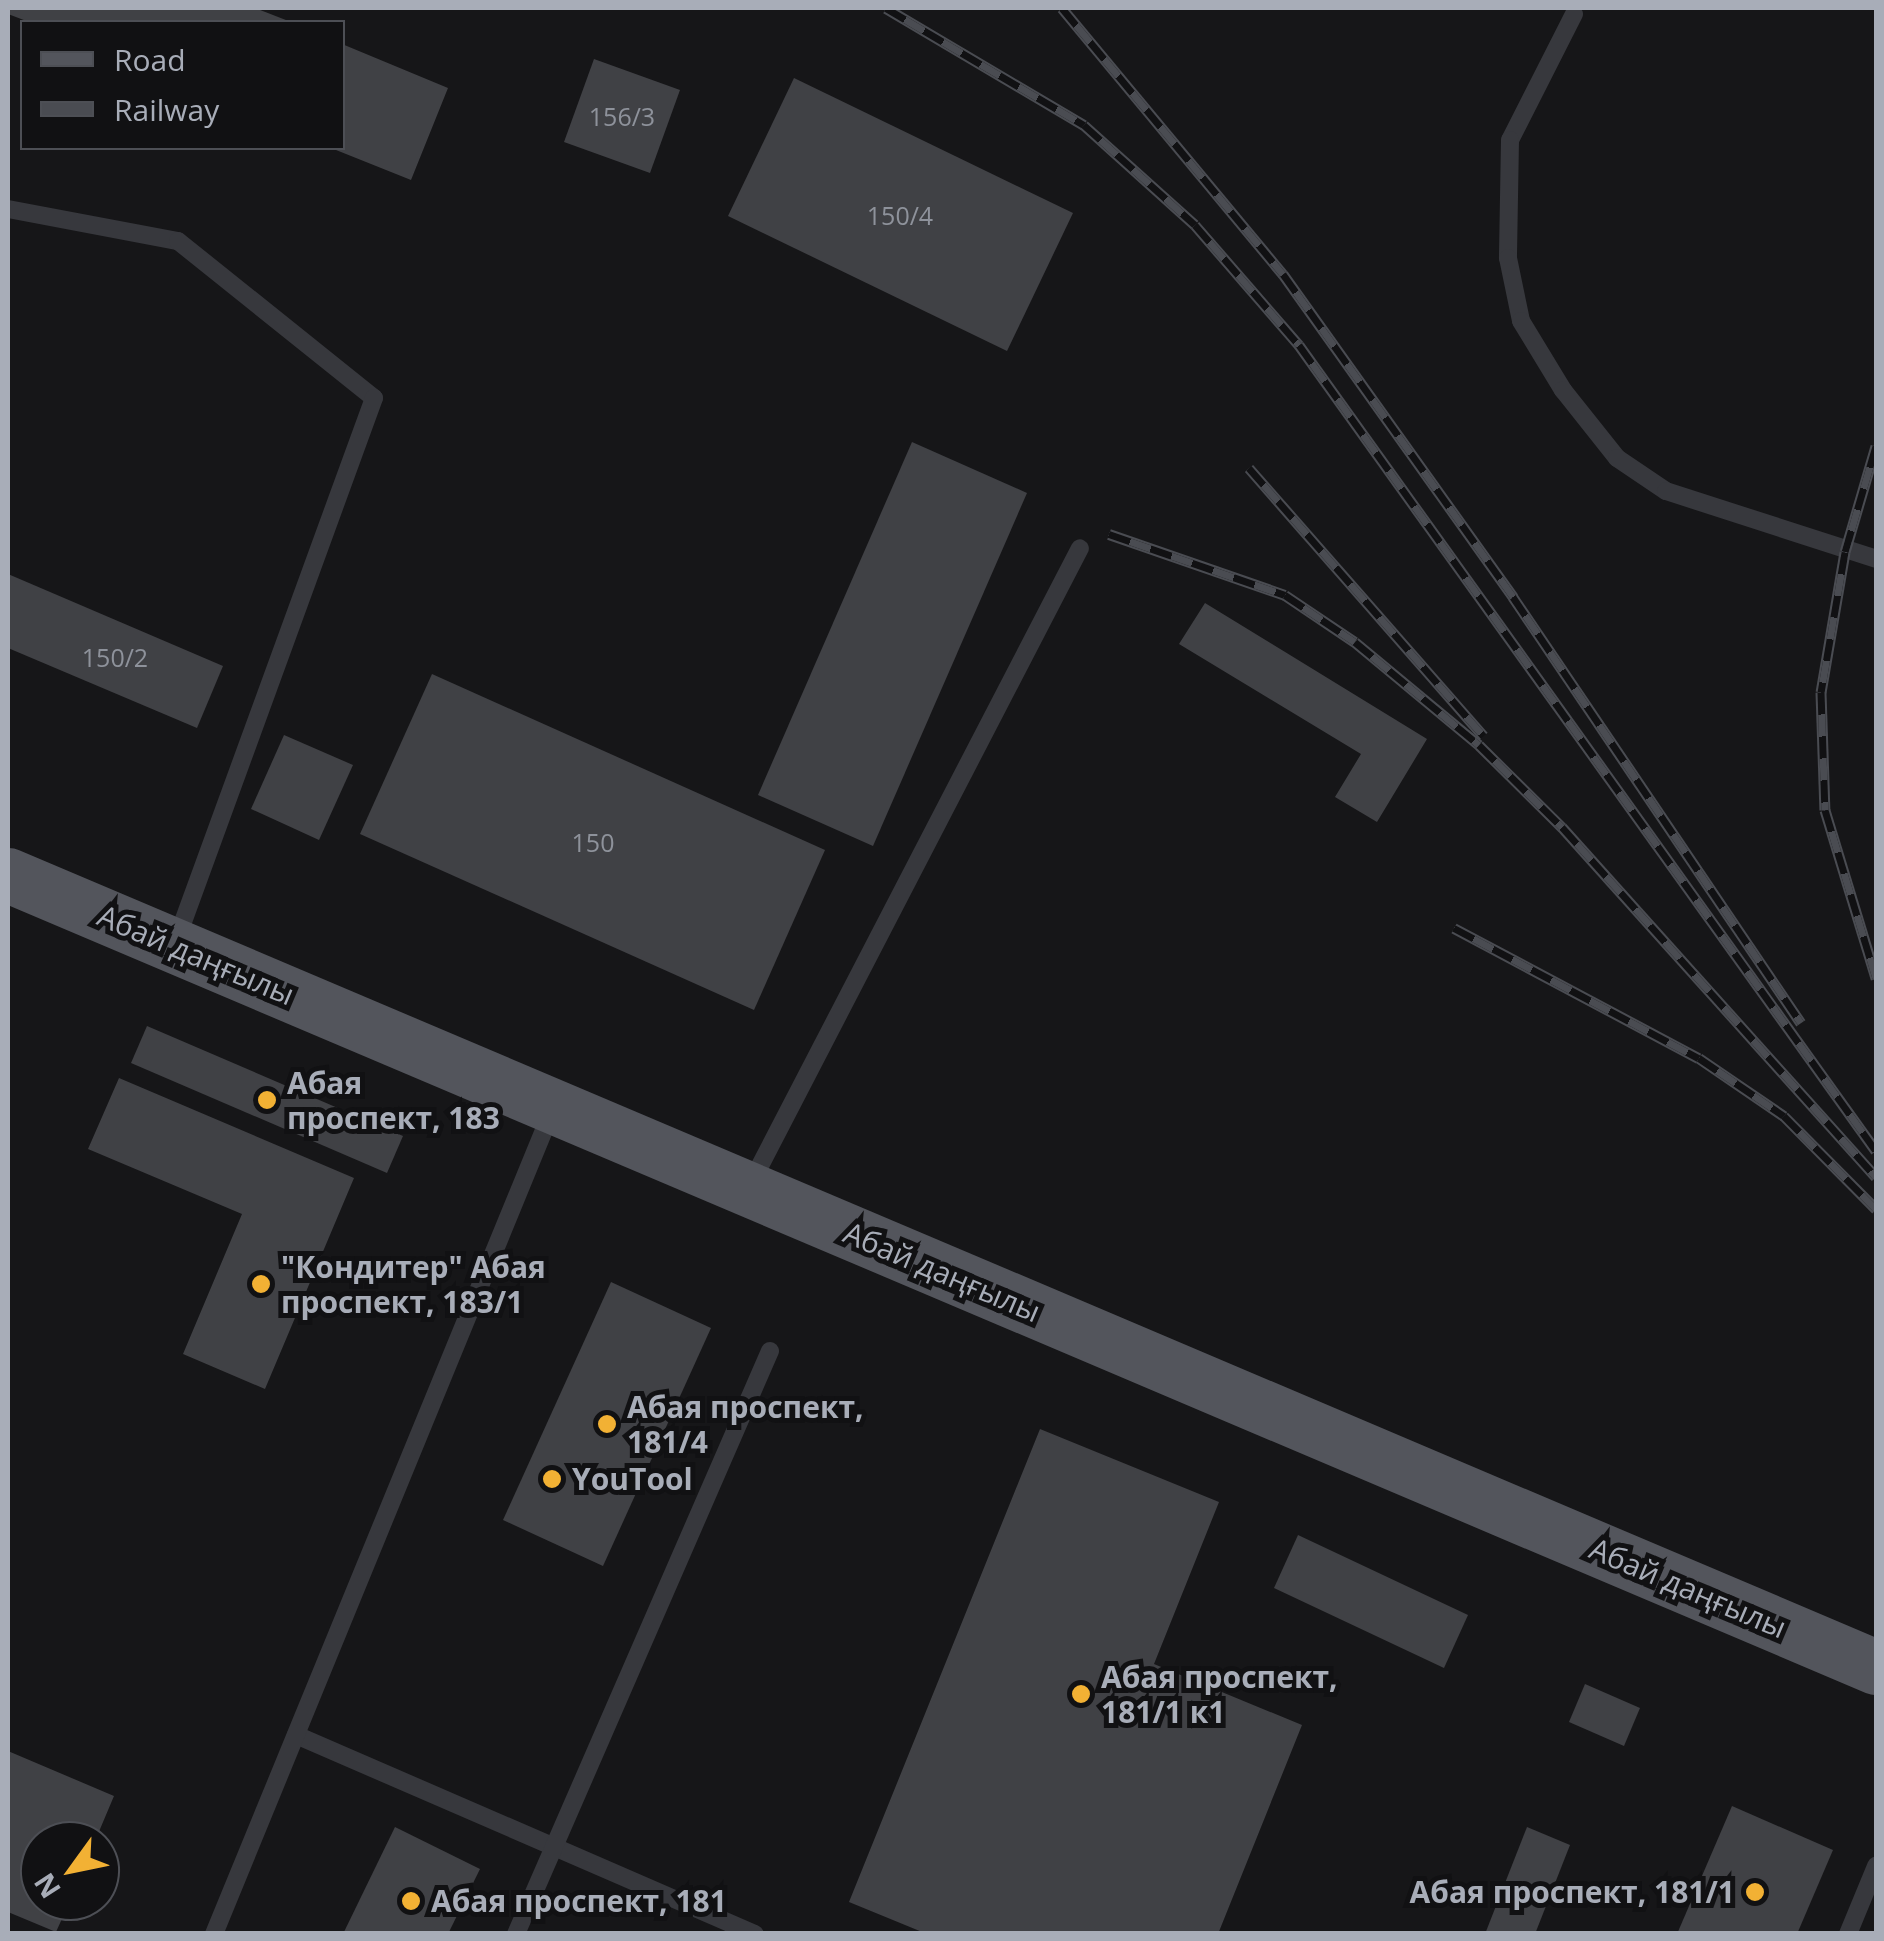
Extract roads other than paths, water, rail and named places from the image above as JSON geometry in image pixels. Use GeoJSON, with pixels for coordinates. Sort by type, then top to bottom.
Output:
{"type":"FeatureCollection","features":[{"type":"Feature","properties":{"kind":"main road","name":"Абай даңғылы"},"geometry":{"type":"LineString","coordinates":[[8,875],[1876,1667]]}},
{"type":"Feature","properties":{"kind":"lane"},"geometry":{"type":"LineString","coordinates":[[1574,14],[1510,140],[1508,258],[1521,321],[1563,390],[1633,469],[1666,491],[1876,559]]}},
{"type":"Feature","properties":{"kind":"lane"},"geometry":{"type":"LineString","coordinates":[[8,209],[178,241],[374,398],[174,946]]}},
{"type":"Feature","properties":{"kind":"lane"},"geometry":{"type":"LineString","coordinates":[[748,1190],[1080,548]]}},
{"type":"Feature","properties":{"kind":"lane"},"geometry":{"type":"LineString","coordinates":[[214,1934],[554,1108]]}},
{"type":"Feature","properties":{"kind":"lane"},"geometry":{"type":"LineString","coordinates":[[516,1934],[770,1351]]}},
{"type":"Feature","properties":{"kind":"lane"},"geometry":{"type":"LineString","coordinates":[[296,1735],[755,1934]]}},
{"type":"Feature","properties":{"kind":"lane"},"geometry":{"type":"LineString","coordinates":[[1848,1934],[1876,1866]]}},
{"type":"Feature","properties":{"kind":"railway"},"geometry":{"type":"LineString","coordinates":[[886,8],[1084,125],[1195,225],[1299,345],[1876,1151]]}},
{"type":"Feature","properties":{"kind":"railway"},"geometry":{"type":"LineString","coordinates":[[1062,8],[1283,274],[1513,597],[1801,1023]]}},
{"type":"Feature","properties":{"kind":"railway"},"geometry":{"type":"LineString","coordinates":[[1876,446],[1845,552],[1821,692],[1825,810],[1876,978]]}},
{"type":"Feature","properties":{"kind":"railway"},"geometry":{"type":"LineString","coordinates":[[1249,468],[1484,736]]}},
{"type":"Feature","properties":{"kind":"railway"},"geometry":{"type":"LineString","coordinates":[[1109,534],[1285,595],[1355,642],[1479,745],[1562,827],[1876,1177]]}},
{"type":"Feature","properties":{"kind":"railway"},"geometry":{"type":"LineString","coordinates":[[1454,928],[1699,1058],[1784,1116],[1876,1209]]}},
{"type":"Feature","properties":{"kind":"place","name":"Абая проспект, 183"},"geometry":{"type":"Point","coordinates":[267,1100]}},
{"type":"Feature","properties":{"kind":"place","name":"\"Кондитер\" Абая проспект, 183/1"},"geometry":{"type":"Point","coordinates":[261,1284]}},
{"type":"Feature","properties":{"kind":"place","name":"Абая проспект, 181/4"},"geometry":{"type":"Point","coordinates":[607,1424]}},
{"type":"Feature","properties":{"kind":"place","name":"YouTool"},"geometry":{"type":"Point","coordinates":[552,1479]}},
{"type":"Feature","properties":{"kind":"place","name":"Абая проспект, 181/1 к1"},"geometry":{"type":"Point","coordinates":[1081,1694]}},
{"type":"Feature","properties":{"kind":"place","name":"Абая проспект, 181/1"},"geometry":{"type":"Point","coordinates":[1755,1892]}},
{"type":"Feature","properties":{"kind":"place","name":"Абая проспект, 181"},"geometry":{"type":"Point","coordinates":[411,1901]}}]}
